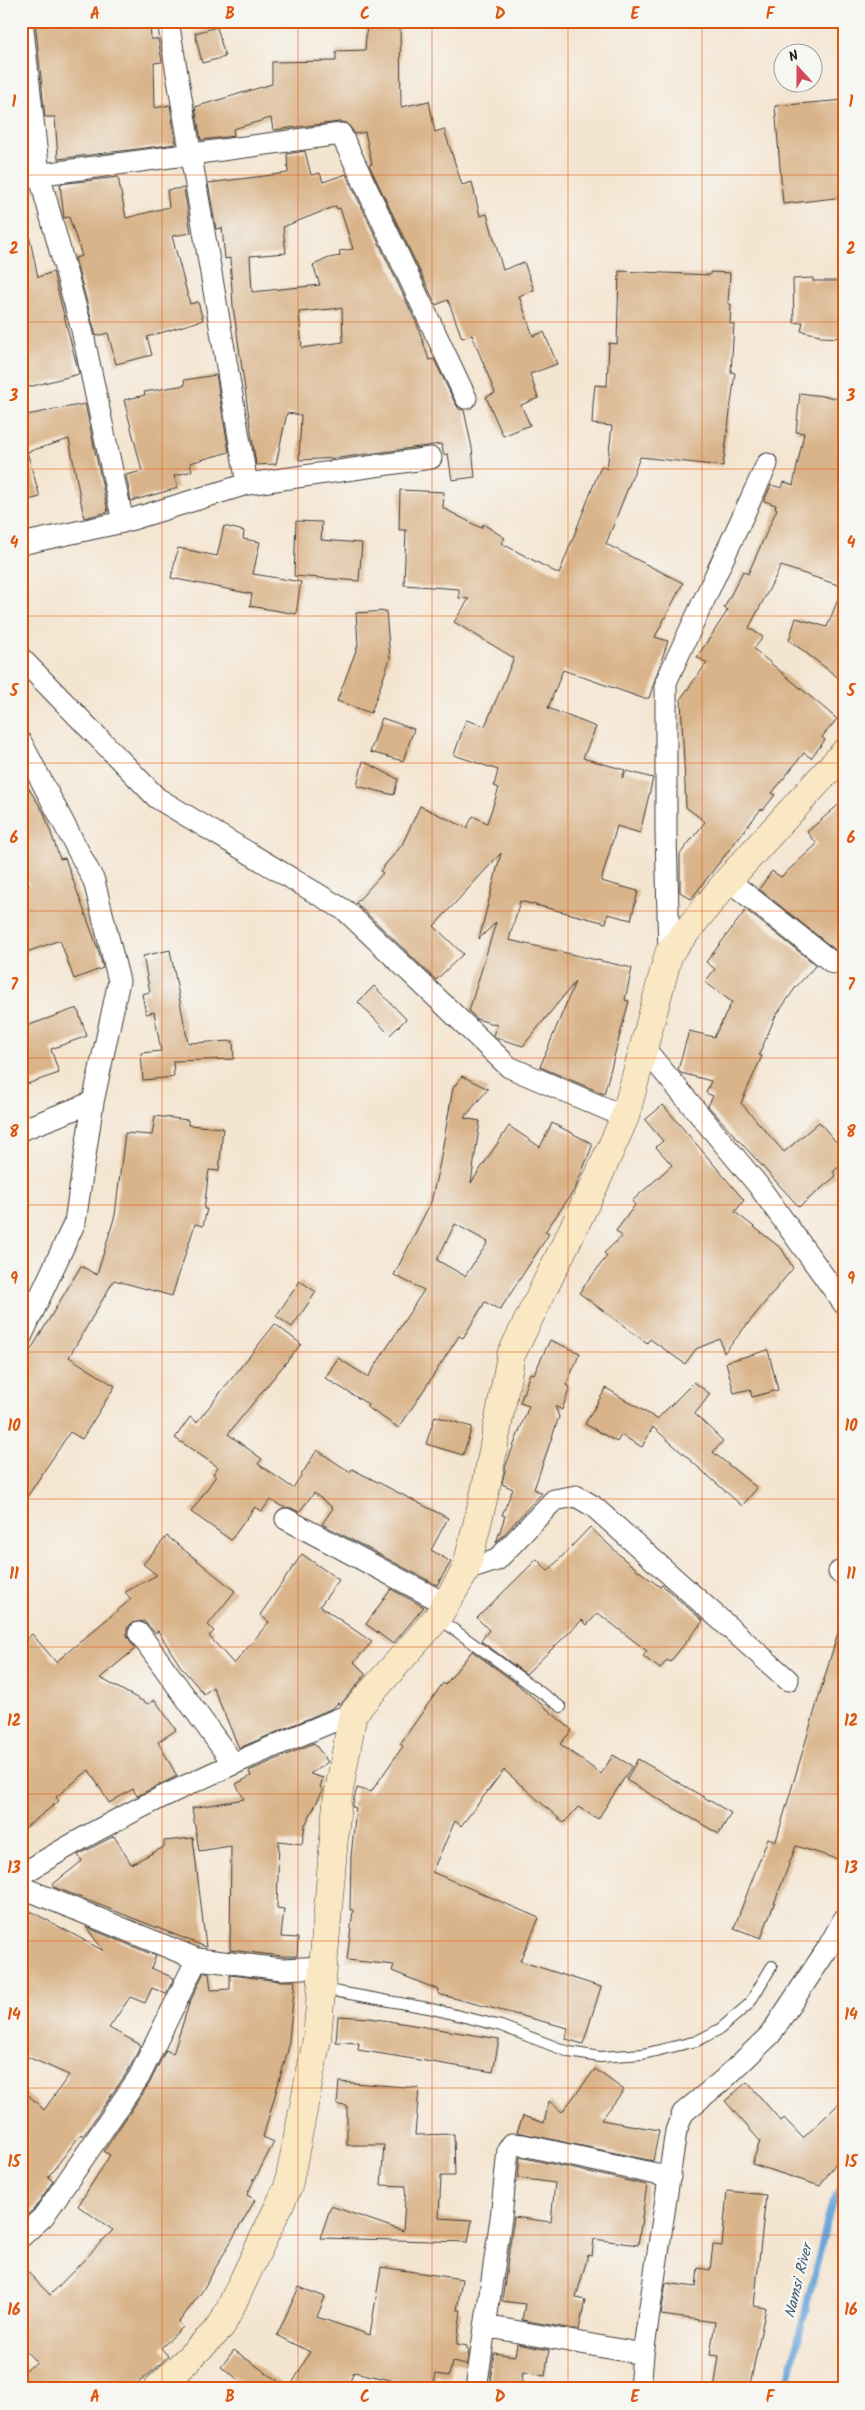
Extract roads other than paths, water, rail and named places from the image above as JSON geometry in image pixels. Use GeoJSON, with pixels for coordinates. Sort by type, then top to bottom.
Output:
{"type":"FeatureCollection","features":[{"type":"Feature","properties":{"kind":"street"},"geometry":{"type":"LineString","coordinates":[[22,21],[30,176],[82,330],[123,522]]}},
{"type":"Feature","properties":{"kind":"street"},"geometry":{"type":"LineString","coordinates":[[168,21],[247,484]]}},
{"type":"Feature","properties":{"kind":"street"},"geometry":{"type":"LineString","coordinates":[[30,176],[341,134],[466,398]]}},
{"type":"Feature","properties":{"kind":"street"},"geometry":{"type":"LineString","coordinates":[[21,544],[123,522],[247,484],[430,458]]}},
{"type":"Feature","properties":{"kind":"street"},"geometry":{"type":"LineString","coordinates":[[21,1875],[84,1836],[233,1763],[353,1713],[441,1611],[466,1570],[486,1486],[511,1355],[595,1184],[625,1117],[669,953],[666,833],[666,682],[768,464]]}},
{"type":"Feature","properties":{"kind":"street"},"geometry":{"type":"LineString","coordinates":[[21,658],[157,798],[346,911],[510,1067],[625,1117]]}},
{"type":"Feature","properties":{"kind":"street"},"geometry":{"type":"LineString","coordinates":[[21,742],[94,881],[119,981],[92,1102],[76,1222],[21,1337]]}},
{"type":"Feature","properties":{"kind":"street"},"geometry":{"type":"LineString","coordinates":[[669,953],[728,880],[844,753]]}},
{"type":"Feature","properties":{"kind":"street"},"geometry":{"type":"LineString","coordinates":[[728,880],[833,963]]}},
{"type":"Feature","properties":{"kind":"street"},"geometry":{"type":"LineString","coordinates":[[644,1048],[758,1185],[844,1304]]}},
{"type":"Feature","properties":{"kind":"street"},"geometry":{"type":"LineString","coordinates":[[21,1130],[92,1102]]}},
{"type":"Feature","properties":{"kind":"street"},"geometry":{"type":"LineString","coordinates":[[466,1570],[497,1560],[554,1500],[576,1496],[593,1506],[788,1680]]}},
{"type":"Feature","properties":{"kind":"street"},"geometry":{"type":"LineString","coordinates":[[286,1518],[441,1611]]}},
{"type":"Feature","properties":{"kind":"street"},"geometry":{"type":"LineString","coordinates":[[139,1633],[233,1763]]}},
{"type":"Feature","properties":{"kind":"street"},"geometry":{"type":"LineString","coordinates":[[157,2389],[221,2327],[288,2188],[317,2039],[337,1802],[353,1713]]}},
{"type":"Feature","properties":{"kind":"street"},"geometry":{"type":"LineString","coordinates":[[21,1887],[198,1959],[282,1969],[322,1978]]}},
{"type":"Feature","properties":{"kind":"street"},"geometry":{"type":"LineString","coordinates":[[640,2389],[643,2354],[676,2131],[683,2113],[724,2079],[770,2035],[826,1951],[844,1919]]}},
{"type":"Feature","properties":{"kind":"street"},"geometry":{"type":"LineString","coordinates":[[21,2237],[43,2217],[139,2077],[198,1959]]}},
{"type":"Feature","properties":{"kind":"street"},"geometry":{"type":"LineString","coordinates":[[476,2389],[501,2218],[508,2150],[512,2144],[670,2177]]}},
{"type":"Feature","properties":{"kind":"street"},"geometry":{"type":"LineString","coordinates":[[485,2326],[643,2354]]}},
{"type":"Feature","properties":{"kind":"lane"},"geometry":{"type":"LineString","coordinates":[[441,1611],[561,1707]]}},
{"type":"Feature","properties":{"kind":"lane"},"geometry":{"type":"LineString","coordinates":[[322,1978],[492,2024],[569,2052],[600,2057],[643,2054],[697,2041],[720,2029],[749,2004],[772,1966]]}},
{"type":"Feature","properties":{"kind":"waterway","name":"Namsi River"},"geometry":{"type":"LineString","coordinates":[[786,2389],[831,2206],[844,2182]]}}]}
